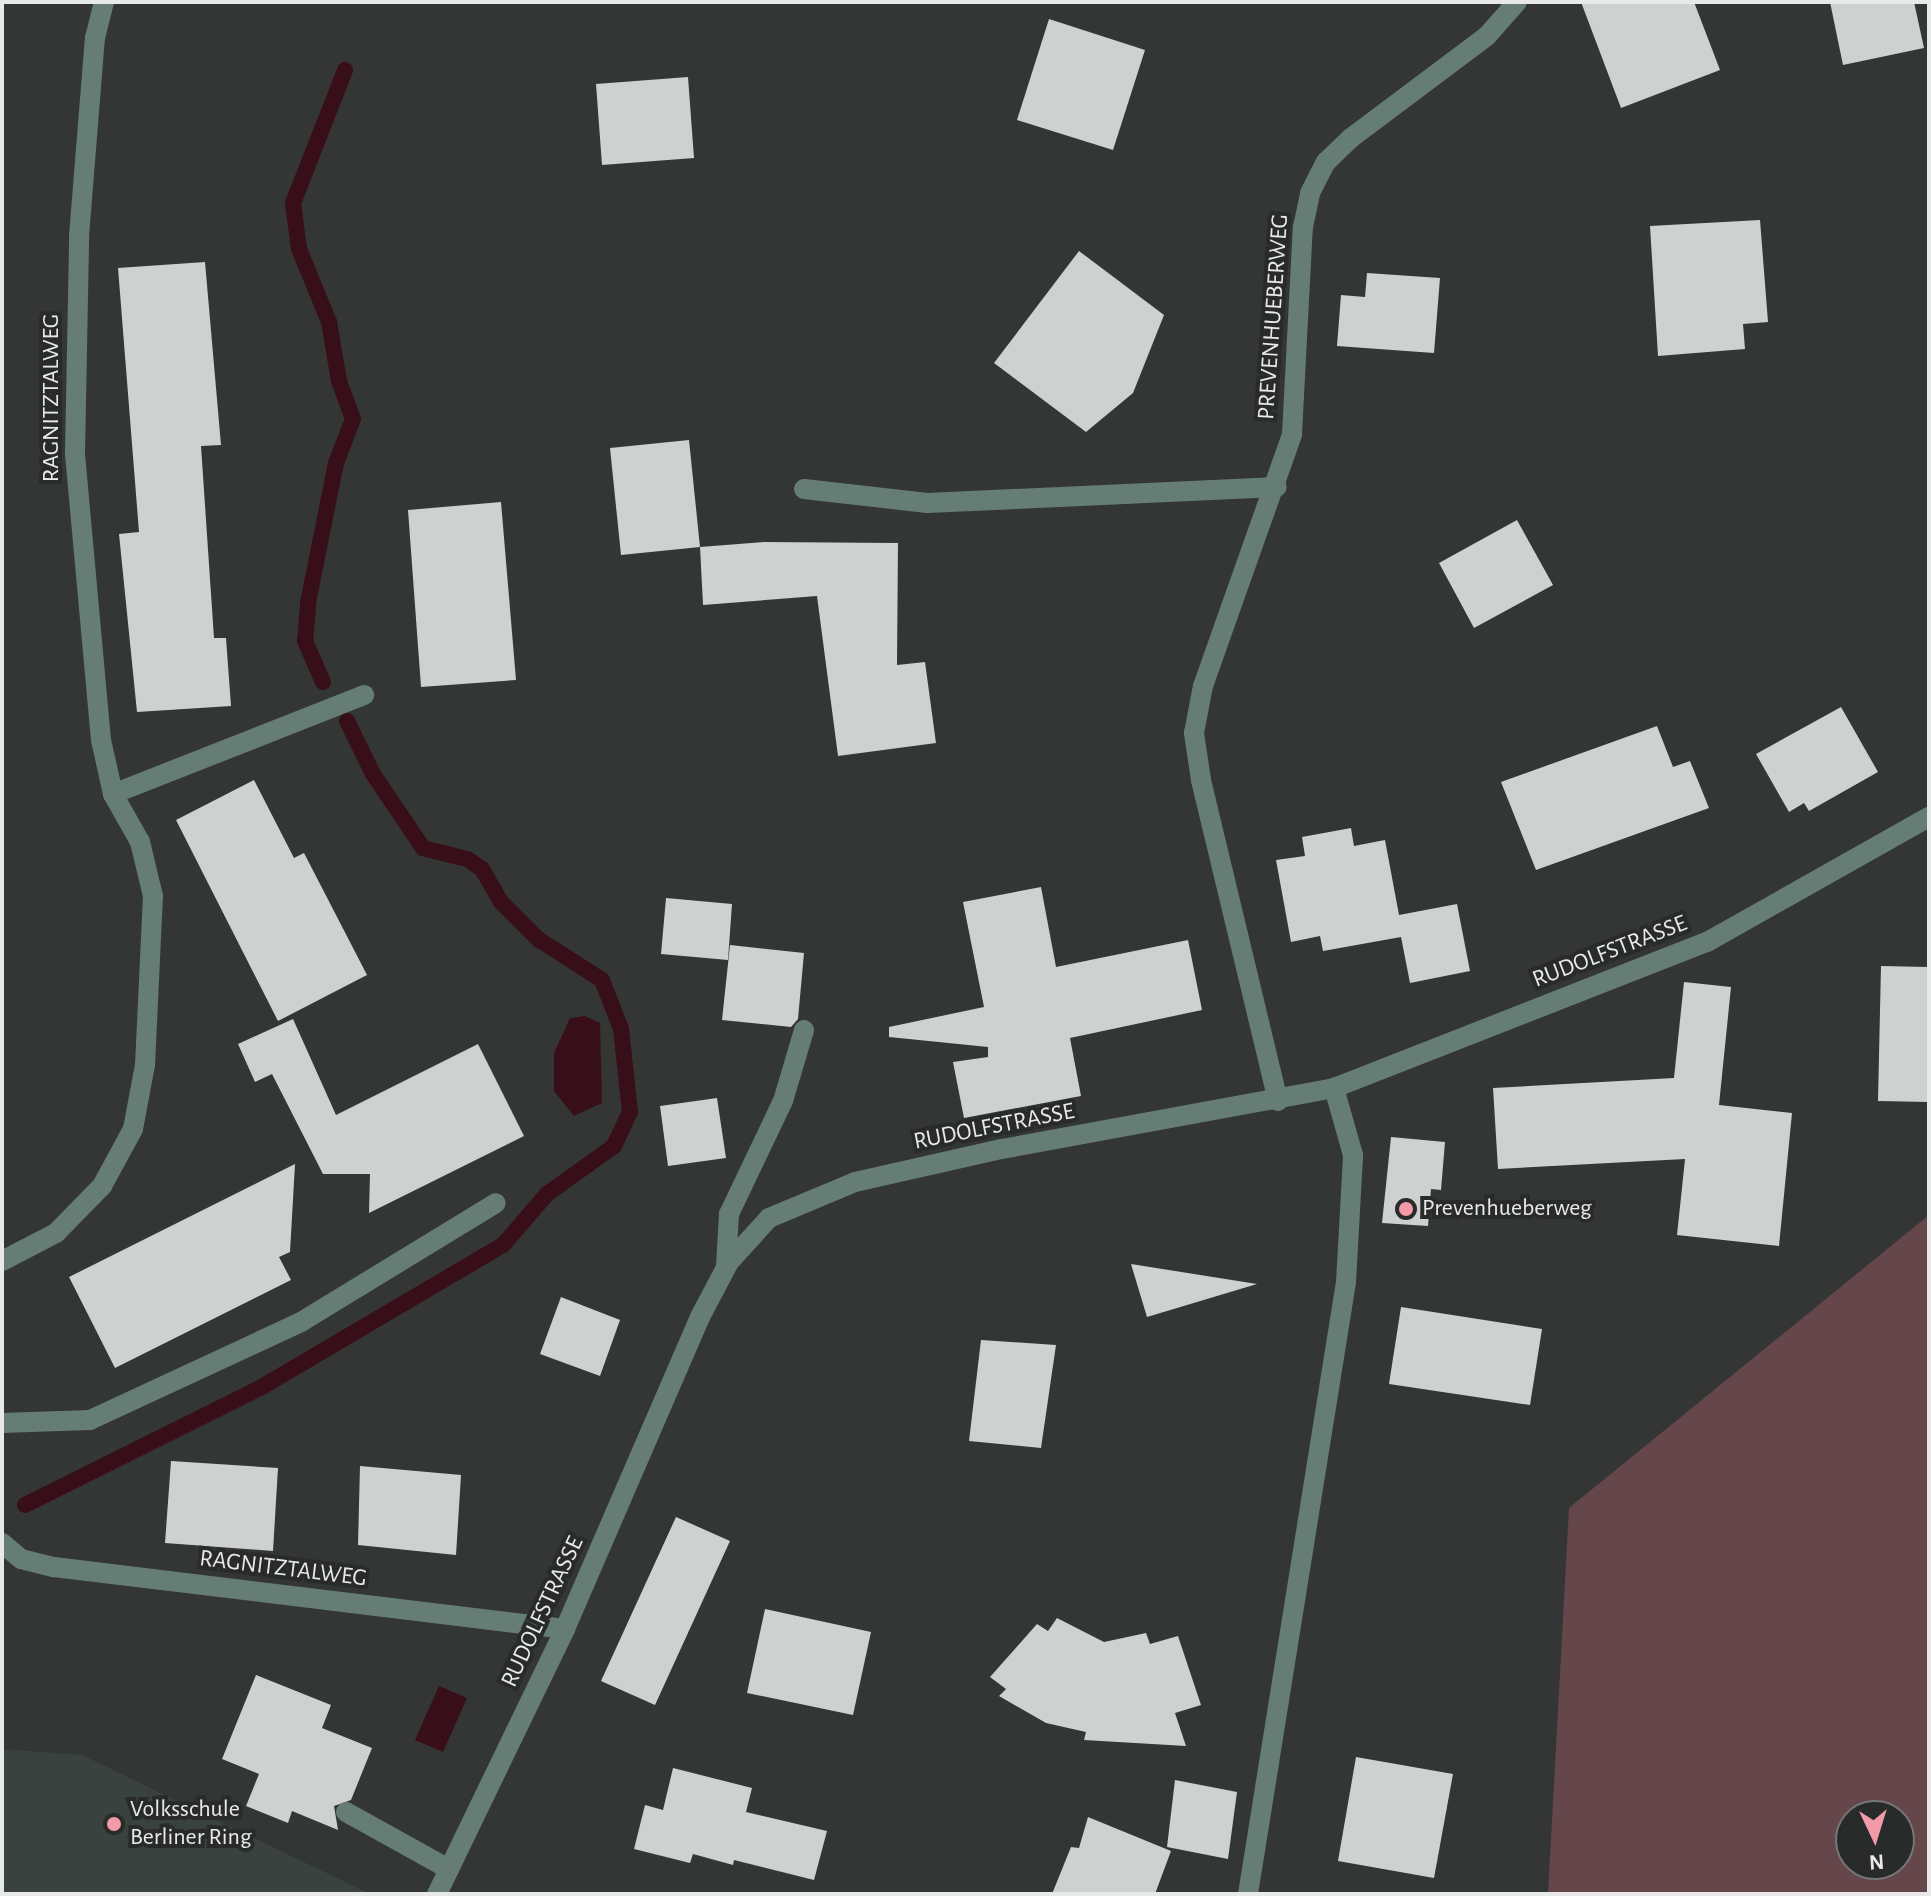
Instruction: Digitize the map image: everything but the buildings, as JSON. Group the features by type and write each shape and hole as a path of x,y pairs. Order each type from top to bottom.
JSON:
{"street":[{"name":"RAGNITZTALWEG","path":"2,1261 56,1233 93,1196 133,1129 145,1065 153,896 140,842 113,794 101,740 75,453 79,236 95,38 104,2"},
{"name":"PREVENHUEBERWEG","path":"1278,1101 1194,733 1203,686 1277,487 1292,434 1303,227 1310,193 1326,162 1351,138 1487,36 1517,2"},
{"path":"804,489 942,503 1277,487"},
{"path":"113,794 364,695"},
{"name":"RUDOLFSTRASSE","path":"437,1894 565,1629 726,1266 769,1218 855,1182 1002,1149 1278,1101 1334,1088 1707,942 1929,817"},
{"path":"726,1266 729,1214 783,1101 804,1030"},
{"path":"1248,1894 1346,1282 1353,1155 1334,1088"},
{"path":"2,1423 90,1420 301,1322 496,1203"},
{"name":"RAGNITZTALWEG","path":"2,1543 21,1559 54,1567 565,1629"},
{"path":"346,1812 449,1869"}],"shaded area":[{"path":"585,1016 600,1023 602,1103 574,1116 554,1091 554,1053 570,1018"},
{"path":"1929,1215 1929,1894 1548,1894 1569,1508"},
{"path":"439,1686 467,1698 443,1752 415,1740"},
{"name":"Volksschule Berliner Ring","path":"2,1749 82,1755 370,1894 2,1894"}],"waterway":[{"path":"323,682 305,641 308,603 336,463 353,419 339,381 329,322 299,249 293,203 345,70"},
{"path":"25,1505 260,1388 503,1245 547,1194 614,1146 630,1112 621,1029 602,980 538,939 501,902 482,869 467,859 423,848 373,774 347,721"}],"place":[{"name":"Prevenhueberweg","path":"1406,1209"},
{"name":"Volksschule Berliner Ring","path":"114,1824"}]}
